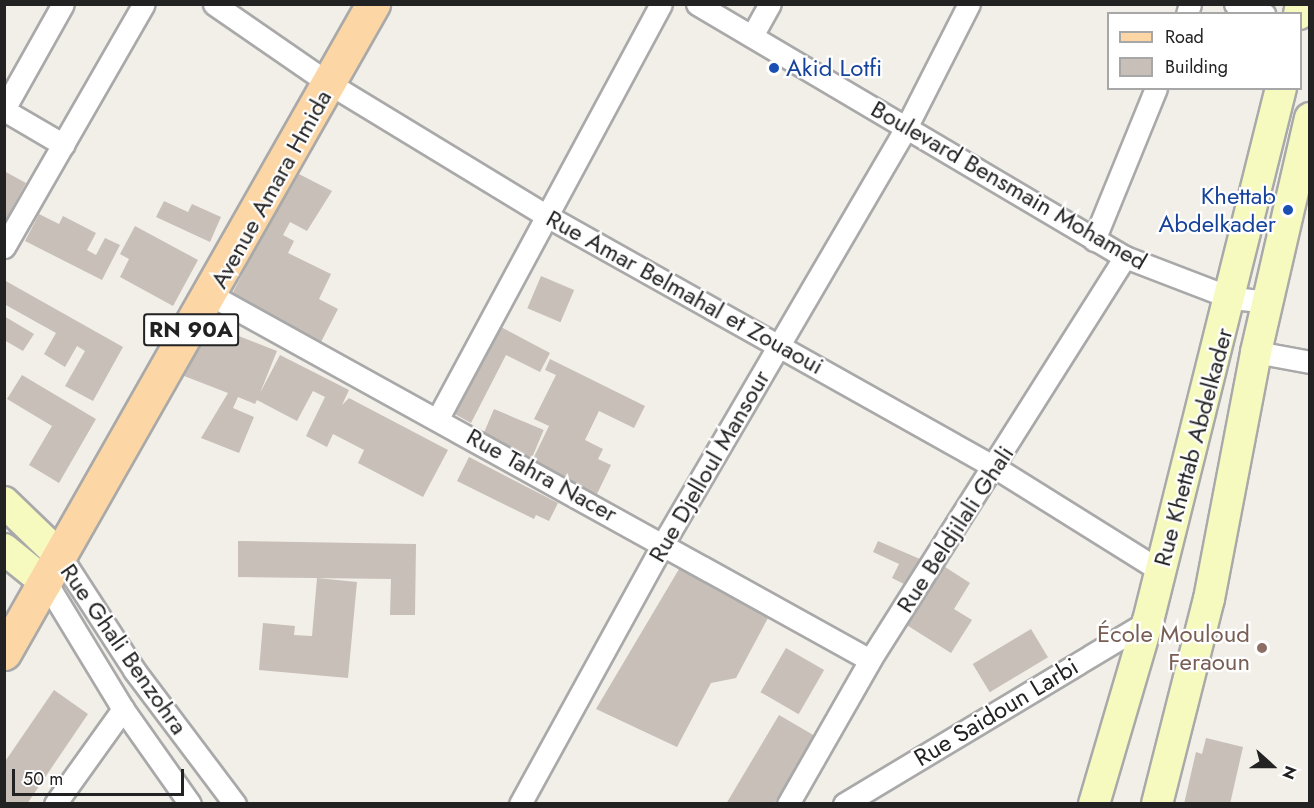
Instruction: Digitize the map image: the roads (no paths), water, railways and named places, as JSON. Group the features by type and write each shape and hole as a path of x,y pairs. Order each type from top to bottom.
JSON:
{"main road":[{"name":"Avenue Amara Hmida","path":"4,653 211,295 373,4"},
{"name":"Rue Khettab Abdelkader","path":"1094,804 1148,621 1232,298 1281,90"},
{"name":"Rue Khettab Abdelkader","path":"1157,804 1209,599 1256,352 1300,205 1310,118"},
{"name":"Rue Ghali Benzohra","path":"4,502 54,570"},
{"name":"Rue Ghali Benzohra","path":"4,549 54,570"}],"street":[{"path":"63,4 4,110 64,145"},
{"path":"4,247 144,4"},
{"name":"Rue Amar Belmahal et Zouaoui","path":"214,4 330,84 547,216 780,343 996,468 1161,571"},
{"path":"438,418 661,4"},
{"name":"Boulevard Bensmain Mohamed","path":"698,4 1125,257 1232,298 1270,302"},
{"path":"752,36 770,4"},
{"name":"Rue Djelloul Mansour","path":"520,804 664,542 907,126 969,4"},
{"path":"1235,4 1258,12"},
{"path":"1094,240 1155,90"},
{"name":"Rue Beldjilali Ghali","path":"788,804 870,660 996,468 1125,257"},
{"name":"Rue Tahra Nacer","path":"211,295 664,542 870,660"},
{"path":"1256,352 1310,362"},
{"name":"Rue Ghali Benzohra","path":"54,570 123,709 190,804"},
{"name":"Rue Ghali Benzohra","path":"54,570 134,670 235,804"},
{"name":"Rue Saidoun Larbi","path":"844,804 1148,621"},
{"path":"55,804 123,709"}],"place":[{"name":"Akid Lotfi","path":"774,68"},
{"name":"Khettab Abdelkader","path":"1288,210"},
{"name":"École Mouloud Feraoun","path":"1262,648"}]}
